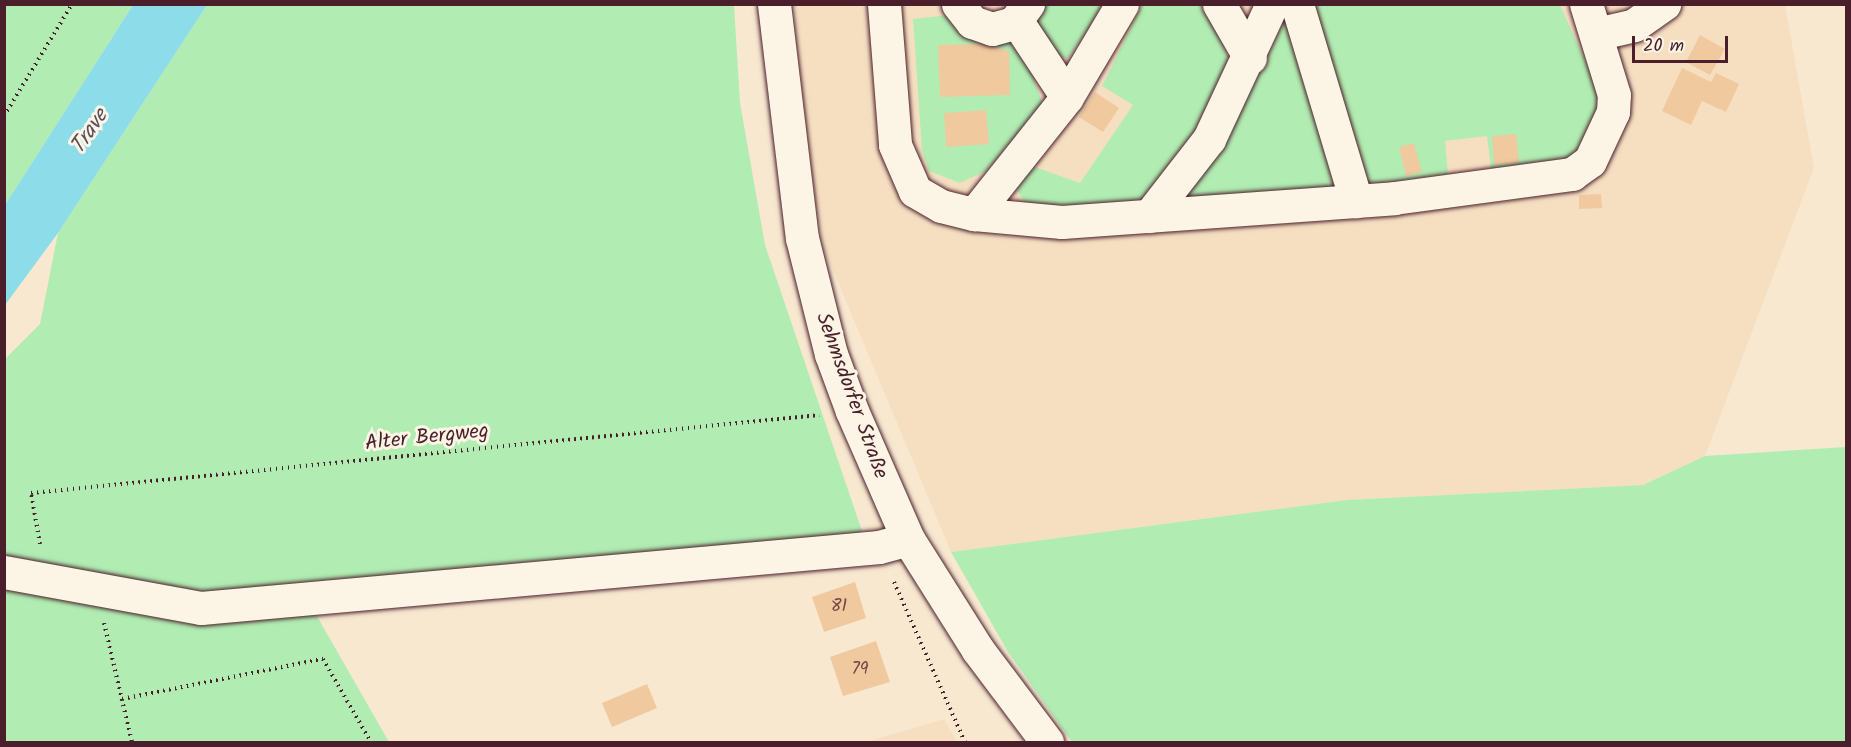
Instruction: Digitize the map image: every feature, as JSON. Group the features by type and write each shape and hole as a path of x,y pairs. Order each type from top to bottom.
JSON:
{"main road":[{"name":"Sehmsdorfer Straße","path":"774,4 786,135 813,292 894,543 1047,742"},
{"path":"884,4 892,125 902,171 926,200 974,214 1030,221 1149,216 1356,201 1559,179 1590,161 1614,104 1591,19 1634,25 1664,4"},
{"path":"958,4 982,27 1003,27 1022,12 1067,97"},
{"path":"974,214 1067,97 1122,4"},
{"path":"1220,4 1250,58"},
{"path":"1149,216 1201,153 1250,58 1272,4"},
{"path":"1297,4 1356,201"},
{"path":"4,572 201,608 894,543"}],"path":[{"path":"4,116 72,4"},
{"name":"Alter Bergweg","path":"45,579 31,493 826,414"},
{"path":"894,543 965,742"},
{"path":"97,589 132,742"},
{"path":"122,699 323,659 371,742"}],"shaded area":[{"path":"795,5 1785,5 1814,168 1705,456 1643,485 1347,500 951,552 825,251 798,122"},
{"path":"944,719 957,742 866,742"}],"green space":[{"path":"5,5 133,5 5,205"},
{"path":"207,5 734,5 740,103 765,245 864,537 302,590 389,742 5,742 5,359 40,324 58,233"},
{"path":"1036,5 1107,5 1067,59 1055,53 1039,27"},
{"path":"1142,5 1207,5 1224,34 1229,77 1177,174 1144,198 1096,210 1027,206 1014,185 1032,166 1080,183 1133,105 1102,86"},
{"path":"1308,5 1560,5 1600,94 1587,144 1566,164 1491,169 1487,136 1445,141 1448,174 1466,172 1379,192 1356,179"},
{"path":"1290,9 1337,193 1187,197 1253,87"},
{"path":"949,15 1008,38 1026,59 1043,104 986,171 960,183 929,171 922,150 913,19"},
{"path":"1846,447 1846,742 1072,742 1008,652 951,552 1347,500 1643,485 1705,456"}],"water":[{"name":"Trave","path":"133,5 207,5 58,233 5,305 5,205"}],"building":[{"path":"1700,35 1725,49 1710,75 1686,62"},
{"path":"981,44 1009,51 1010,95 940,97 938,45"},
{"path":"1682,68 1711,82 1716,73 1739,84 1726,112 1702,101 1691,125 1662,111"},
{"path":"1095,92 1119,108 1103,132 1079,117"},
{"path":"986,110 989,144 946,147 944,113"},
{"path":"1516,134 1519,163 1494,165 1492,136"},
{"path":"1414,143 1422,172 1406,176 1399,147"},
{"path":"1601,194 1602,208 1579,209 1579,195"},
{"path":"855,582 866,618 824,632 812,597"},
{"path":"876,641 890,682 843,696 830,657"},
{"path":"647,684 657,708 612,727 602,703"}]}
